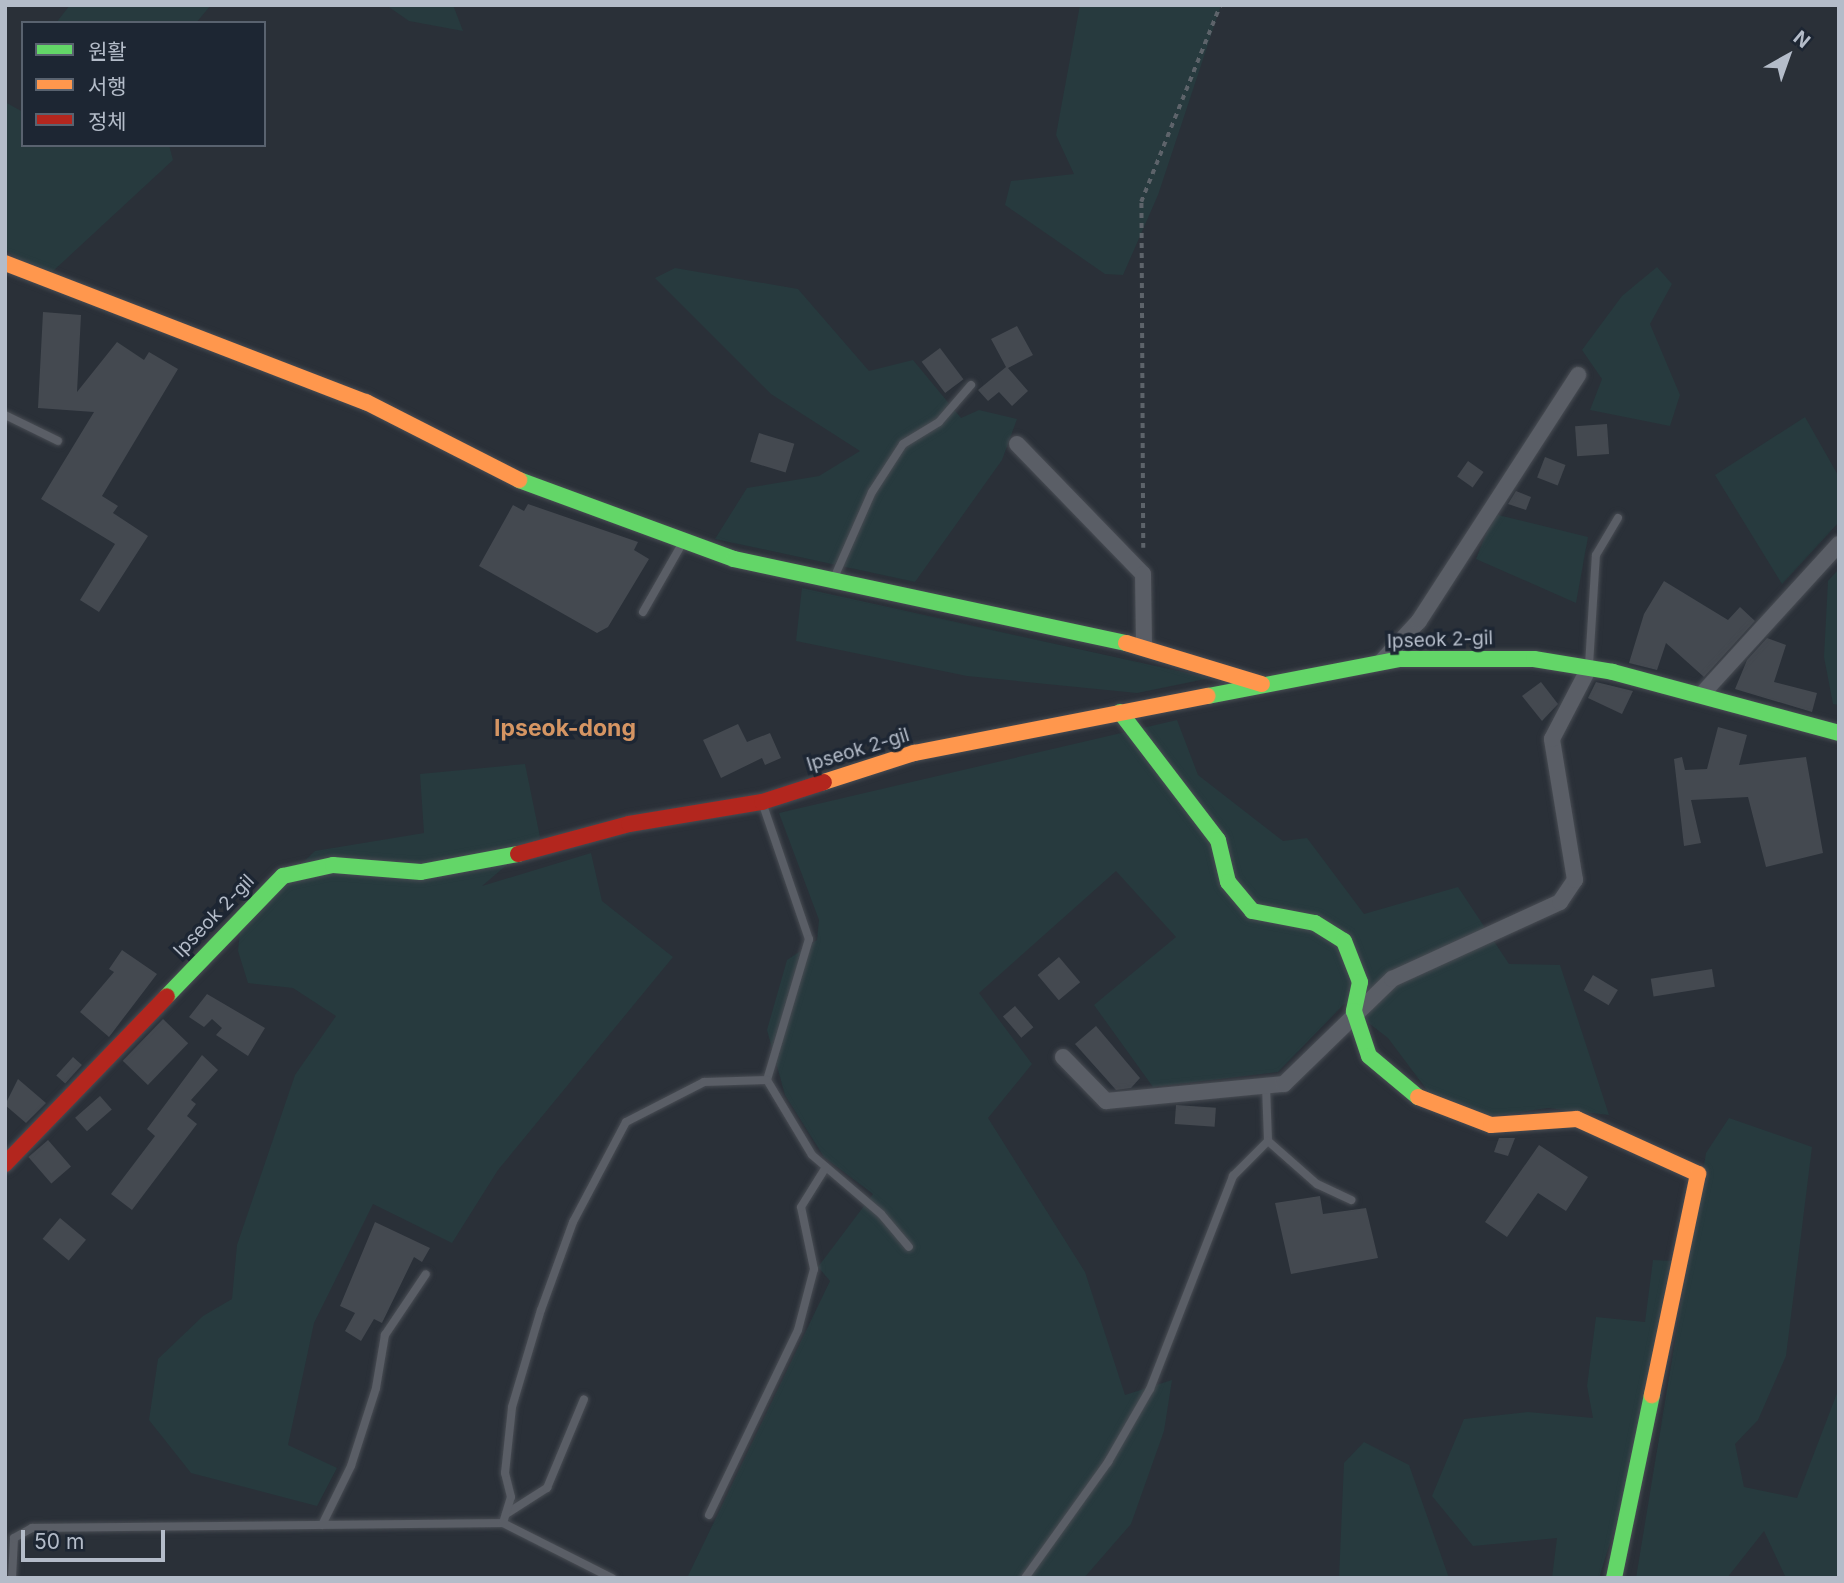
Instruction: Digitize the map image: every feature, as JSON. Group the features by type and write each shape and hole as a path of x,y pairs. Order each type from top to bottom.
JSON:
{"street":[{"path":"5,263 366,402 547,494 683,541 833,580 1144,648 1262,684"},
{"path":"1381,662 1419,621 1578,375"},
{"path":"1017,444 1143,574 1144,648"},
{"path":"1702,694 1839,544"},
{"name":"Ipseok 2-gil","path":"5,1164 283,876 333,865 421,872 488,862 629,824 762,802 914,753 1381,662 1534,659 1589,668 1702,694 1839,733"},
{"path":"1063,1057 1106,1101 1284,1084 1354,1011 1392,979 1504,932 1560,902 1575,880 1552,739 1589,668"},
{"path":"1120,712 1217,840 1228,882 1252,911 1315,923 1344,942 1360,982 1354,1011 1369,1056 1427,1105 1492,1125 1577,1119 1699,1174 1614,1578"}],"lane":[{"path":"833,580 872,492 903,444 939,422 971,384"},
{"path":"5,415 58,441"},
{"path":"1589,668 1597,555 1618,518"},
{"path":"643,612 683,541"},
{"path":"762,802 808,939 767,1080 812,1155 909,1247"},
{"path":"504,1518 512,1407 541,1310 573,1222 626,1122 704,1082 767,1080"},
{"path":"1025,1578 1108,1462 1150,1389 1228,1188 1268,1141 1266,1086"},
{"path":"1268,1141 1317,1184 1351,1200"},
{"path":"709,1515 798,1330 814,1269 801,1207 826,1167"},
{"path":"322,1525 355,1453 385,1335 425,1274"},
{"path":"504,1518 547,1488 584,1399"},
{"path":"12,1578 14,1538 32,1528 322,1525 504,1518 611,1578"}],"path":[{"path":"1143,574 1141,202 1220,5"}],"green space":[{"path":"70,5 211,5 198,21 58,21"},
{"path":"386,5 453,5 463,31 409,21"},
{"path":"1080,5 1221,5 1158,195 1123,275 1105,274 1005,205 1011,181 1074,174 1056,135"},
{"path":"5,102 21,111 21,147 170,147 173,160 52,272 19,260 5,249"},
{"path":"1657,267 1672,284 1650,324 1680,395 1670,426 1590,410 1602,379 1582,350 1622,296"},
{"path":"675,268 798,289 869,371 913,360 961,418 979,410 1017,419 1002,460 915,582 715,539 747,488 819,476 860,451 771,394 655,278"},
{"path":"1805,417 1839,477 1839,522 1782,584 1715,475"},
{"path":"1494,514 1588,537 1576,603 1476,559"},
{"path":"1839,569 1839,705 1833,704 1824,657 1828,581"},
{"path":"802,588 1210,678 1137,693 967,676 796,641"},
{"path":"1177,720 1198,775 1283,841 1307,838 1364,914 1458,887 1509,964 1560,965 1609,1115 1548,1108 1486,1117 1433,1098 1388,1038 1344,1004 1278,1072 1153,1087 1094,1005 1176,937 1116,871 979,993 1032,1064 988,1118 1085,1272 1125,1395 1172,1380 1164,1431 1131,1524 1084,1578 687,1578 830,1281 818,1267 873,1194 824,1157 785,1095 767,1030 787,960 817,940 819,920 779,813"},
{"path":"525,764 540,837 482,886 591,853 602,901 673,957 498,1170 452,1243 373,1204 314,1323 288,1445 337,1468 317,1506 191,1473 149,1420 158,1359 203,1316 232,1299 237,1245 295,1075 336,1016 293,988 248,983 238,951 241,921 315,851 424,833 420,774"},
{"path":"1729,1118 1812,1147 1786,1356 1758,1420 1735,1444 1744,1487 1797,1498 1839,1388 1839,1578 1786,1578 1764,1531 1727,1578 1636,1578 1706,1153"},
{"path":"1653,1260 1673,1261 1629,1482 1599,1578 1552,1578 1557,1538 1473,1546 1432,1496 1464,1419 1528,1412 1593,1418 1587,1386 1596,1317 1645,1322"},
{"path":"1364,1442 1409,1465 1449,1578 1339,1578 1344,1463"}],"building":[{"path":"43,312 81,315 77,392 117,342 144,360 149,352 178,369 102,496 118,506 113,513 148,536 99,612 80,600 115,544 41,499 94,412 38,408"},
{"path":"1017,326 1033,355 1008,368 1028,391 1012,406 999,392 988,401 978,390 1006,367 991,339"},
{"path":"940,348 963,379 945,393 922,362"},
{"path":"1607,424 1609,454 1577,456 1575,426"},
{"path":"759,433 794,444 786,473 750,462"},
{"path":"1545,457 1566,465 1558,485 1537,478"},
{"path":"1468,461 1484,472 1473,487 1457,477"},
{"path":"1516,491 1531,497 1526,510 1508,504"},
{"path":"528,504 638,542 634,550 649,559 608,627 597,633 479,566 513,505 524,511"},
{"path":"1664,581 1728,620 1740,607 1755,621 1704,677 1666,643 1657,670 1629,663 1644,614"},
{"path":"1767,638 1786,645 1774,682 1817,693 1812,712 1735,689 1747,660"},
{"path":"1541,682 1558,704 1542,721 1522,696"},
{"path":"1596,682 1633,691 1622,714 1588,698"},
{"path":"738,724 747,742 770,733 781,758 765,765 762,758 721,778 703,740"},
{"path":"1718,727 1747,735 1739,765 1806,757 1823,853 1766,867 1748,797 1691,800 1701,843 1684,846 1674,759 1682,757 1685,770 1707,769"},
{"path":"122,950 157,974 109,1037 80,1012 114,972 109,969"},
{"path":"1059,957 1080,982 1059,1000 1038,975"},
{"path":"1712,969 1715,987 1654,996 1651,979"},
{"path":"1593,975 1618,990 1609,1005 1584,990"},
{"path":"207,994 265,1028 248,1056 216,1035 222,1028 212,1019 204,1027 189,1017"},
{"path":"1015,1006 1033,1027 1021,1038 1003,1016"},
{"path":"163,1019 188,1043 148,1085 123,1061"},
{"path":"1096,1026 1140,1078 1131,1088 1116,1090 1075,1044"},
{"path":"202,1055 218,1070 191,1100 196,1104 187,1116 197,1124 132,1210 111,1194 155,1136 147,1129"},
{"path":"73,1057 82,1065 65,1084 56,1076"},
{"path":"18,1079 46,1103 26,1123 5,1105"},
{"path":"100,1096 112,1110 87,1131 75,1118"},
{"path":"1176,1105 1216,1108 1215,1127 1175,1124"},
{"path":"1499,1138 1515,1138 1508,1156 1494,1152"},
{"path":"48,1140 71,1166 51,1183 28,1157"},
{"path":"1539,1145 1588,1177 1566,1211 1538,1193 1507,1237 1485,1222"},
{"path":"1320,1196 1323,1214 1366,1208 1378,1258 1291,1274 1275,1203"},
{"path":"60,1218 86,1240 69,1261 43,1239"},
{"path":"375,1222 430,1248 422,1262 414,1257 382,1323 374,1319 361,1341 345,1331 355,1313 340,1306"}],"traffic: fast":[{"path":"519,480 734,559 1126,643"},
{"path":"1208,696 1401,659 1534,659 1613,672 1839,733"},
{"path":"1120,712 1218,840 1228,882 1252,911 1315,923 1344,941 1360,982 1354,1011 1369,1056 1418,1097"},
{"path":"167,996 283,876 333,865 421,872 518,854"},
{"path":"1614,1578 1652,1395"}],"traffic: slow":[{"path":"5,263 366,402 519,480"},
{"path":"1126,643 1262,684"},
{"path":"824,782 914,753 1208,696"},
{"path":"1418,1097 1491,1125 1577,1119 1698,1174 1652,1395"}],"traffic: jam":[{"path":"518,854 629,824 762,802 824,782"},
{"path":"5,1164 167,996"}],"district":[{"name":"Ipseok-dong","path":"565,728"}]}
